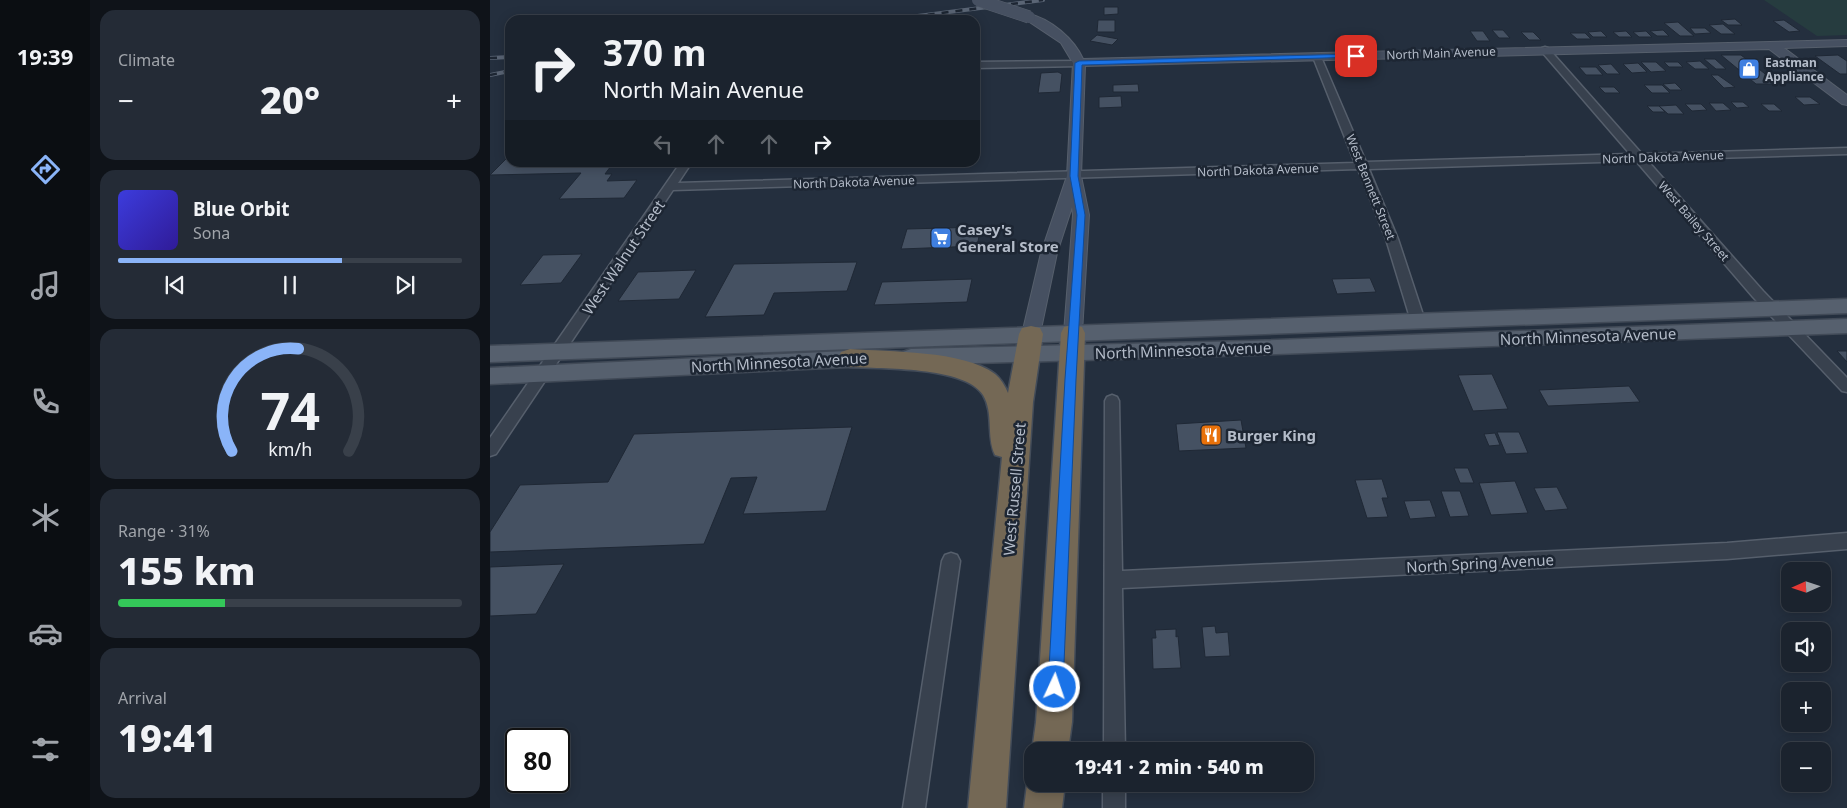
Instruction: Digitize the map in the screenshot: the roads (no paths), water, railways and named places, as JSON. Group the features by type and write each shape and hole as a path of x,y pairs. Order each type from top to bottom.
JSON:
{"highway":[{"name":"West Russell Street","path":"1051,742 1054,722 1072,343"},
{"name":"West Russell Street","path":"987,808 1010,537 1029,344"},
{"path":"850,358 947,366 966,371 986,381 999,402 1003,419 1010,537"},
{"path":"1043,808 1045,792"}],"main road":[{"name":"North Minnesota Avenue","path":"1072,343 1418,321 1847,306"},
{"name":"North Minnesota Avenue","path":"490,354 1847,326"},
{"name":"North Minnesota Avenue","path":"490,376 850,358 1029,344"}],"street":[{"path":"978,0 1029,17 1062,37 1076,54 1079,63"},
{"name":"North Main Avenue","path":"980,65 1847,43"},
{"path":"1772,45 1847,101"},
{"name":"West Bailey Street","path":"1545,50 1758,294 1774,308 1847,387"},
{"name":"West Bennett Street","path":"1317,57 1392,239 1418,321"},
{"name":"West Russell Street","path":"1072,343 1081,215 1074,176 1079,63"},
{"name":"North Dakota Avenue","path":"670,187 1847,151"},
{"name":"West Walnut Street","path":"490,450 559,352 684,167"},
{"name":"West Russell Street","path":"1029,344 1049,253 1074,176"},
{"path":"1112,401 1114,742"},
{"name":"North Spring Avenue","path":"1113,580 1727,551 1847,540"},
{"path":"914,808 951,560"},
{"path":"1114,792 1114,808"}],"railway":[{"path":"925,15 1043,0"},
{"path":"490,58 505,57"},
{"path":"490,75 505,72"}],"place":[{"name":"Eastman Appliance","path":"1749,69"},
{"name":"Casey's General Store","path":"941,238"},
{"name":"Burger King","path":"1211,435"}]}
